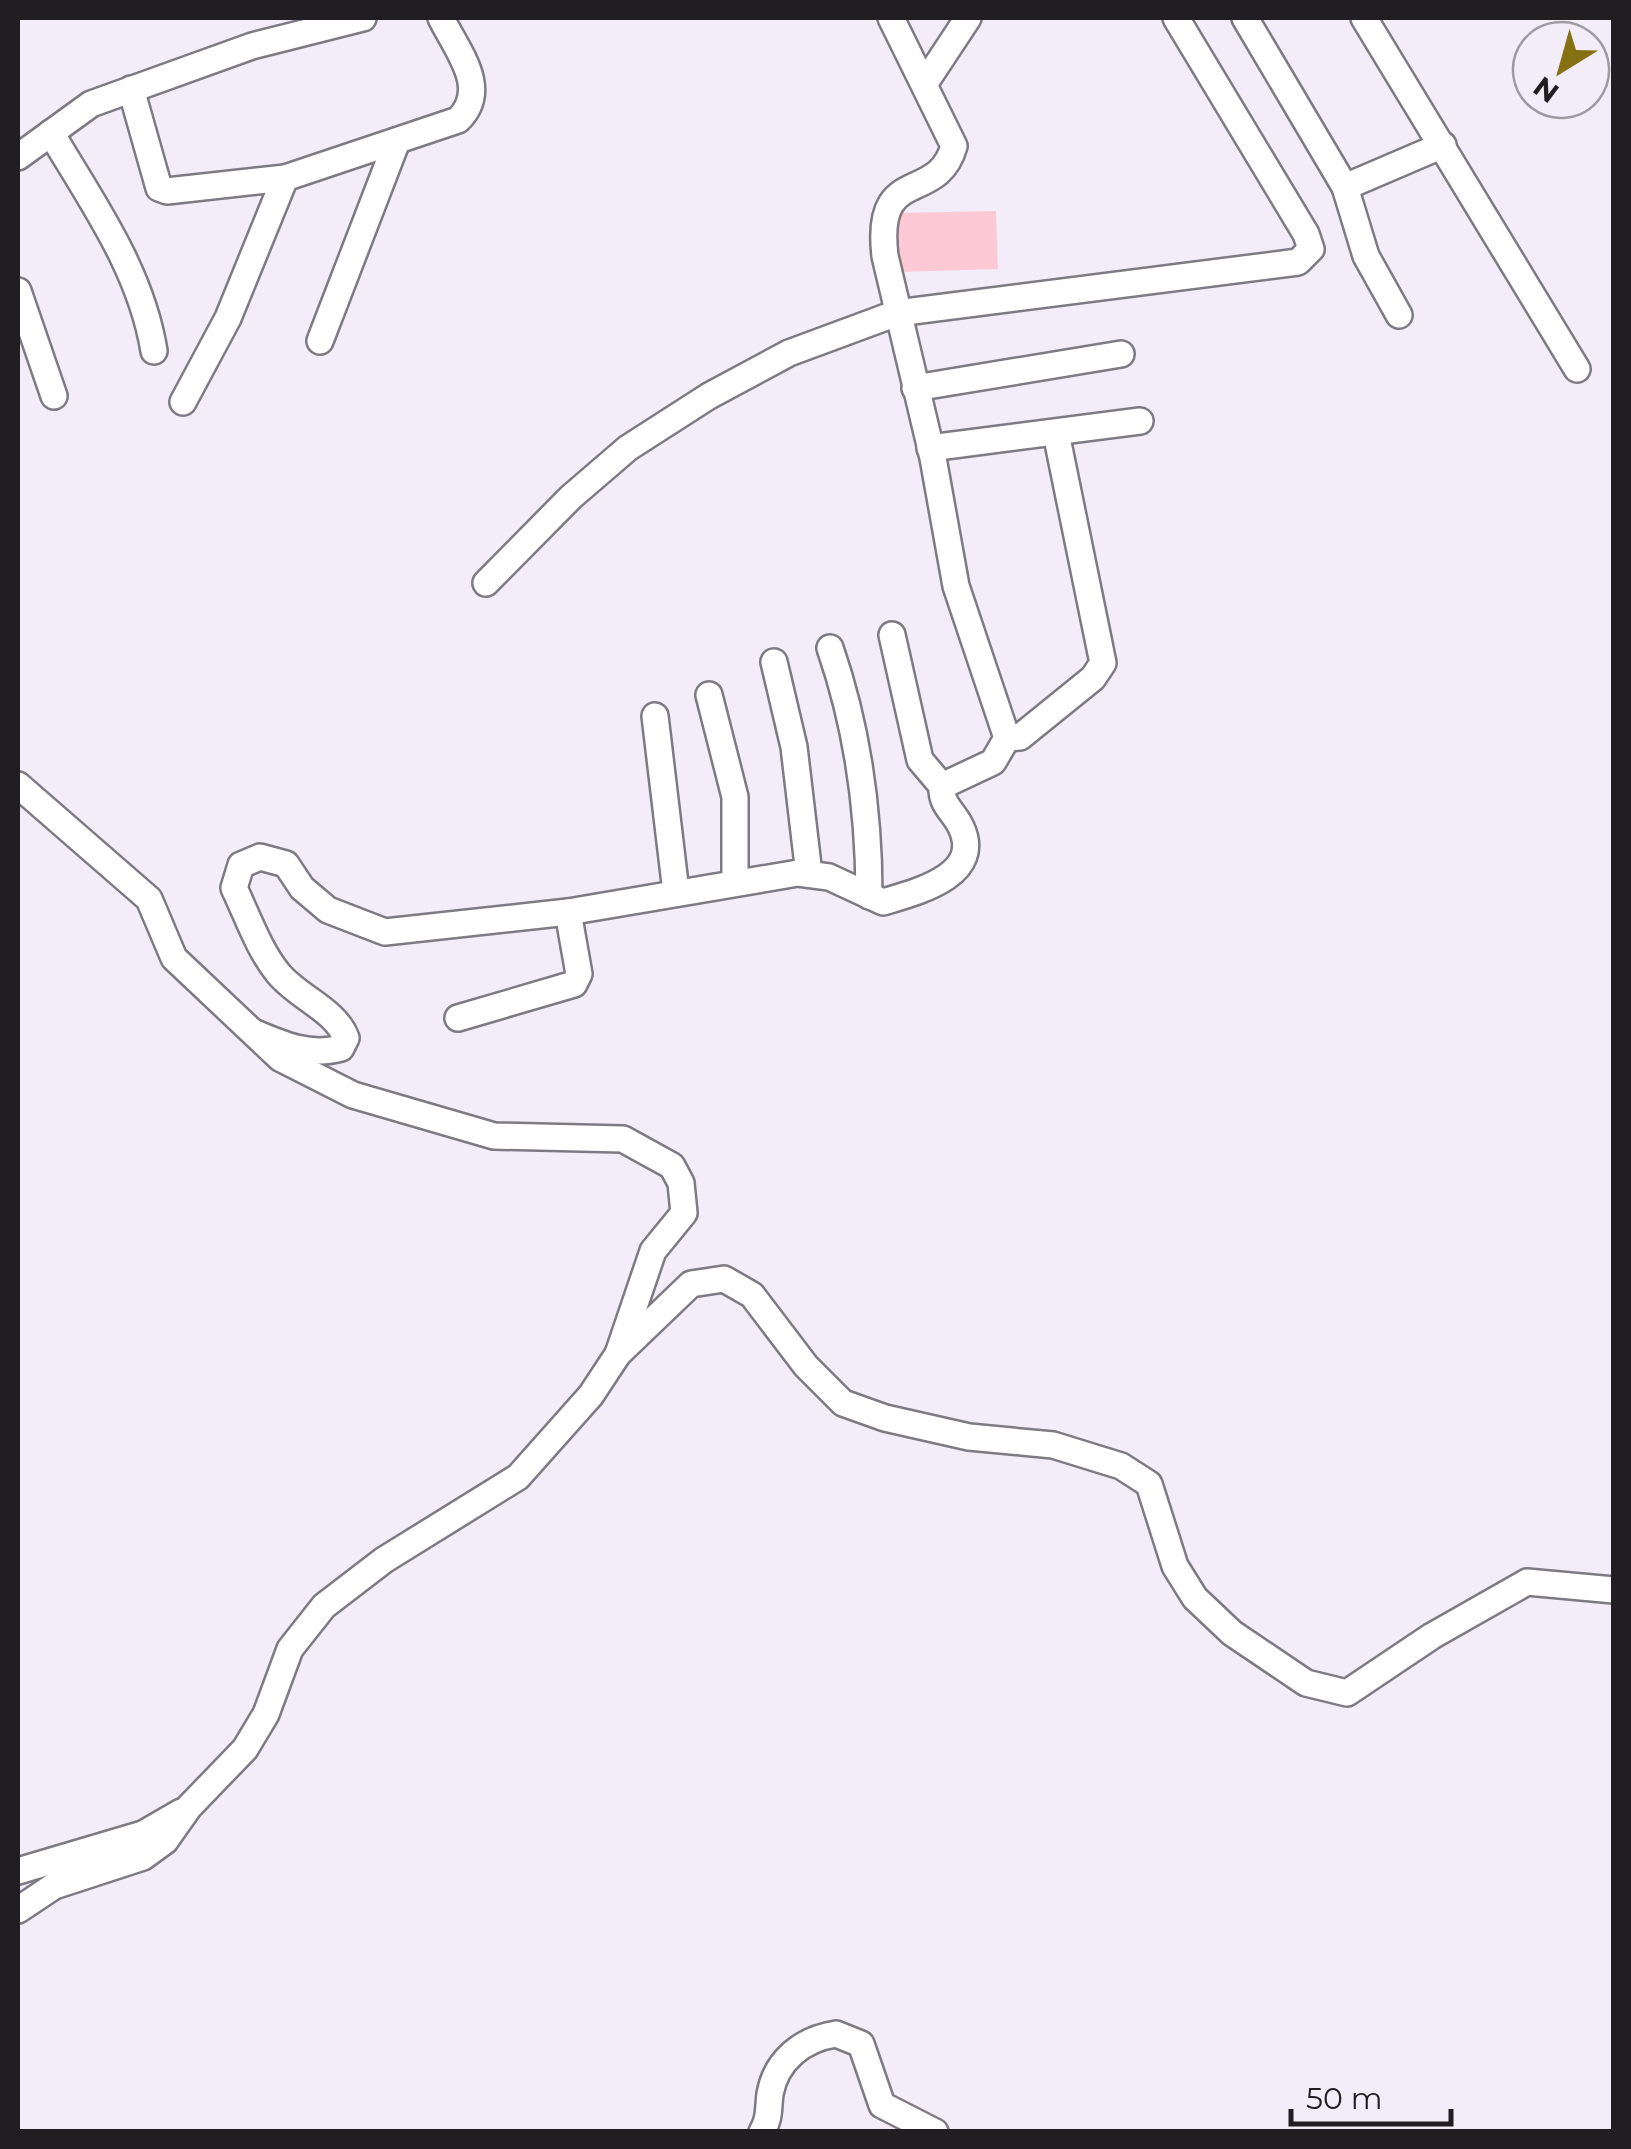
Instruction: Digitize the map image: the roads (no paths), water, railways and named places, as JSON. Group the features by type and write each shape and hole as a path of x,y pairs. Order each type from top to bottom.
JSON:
{"street":[{"path":"18,157 91,104 252,46 363,18"},
{"path":"130,90 160,188 167,192 285,178 458,120 472,106 475,87 441,18"},
{"path":"891,18 954,146 949,163 934,178 905,188 889,203 882,227 956,586 1007,738"},
{"path":"925,83 968,18"},
{"path":"486,583 571,497 628,448 708,396 789,353 897,313 1070,294 1298,262 1308,257 1311,249 1306,234 1176,18"},
{"path":"1244,18 1345,188 1366,256 1399,315"},
{"path":"1364,18 1577,369"},
{"path":"51,133 126,264 147,309 154,351"},
{"path":"320,341 398,142"},
{"path":"1345,188 1443,145"},
{"path":"182,402 228,318 285,178"},
{"path":"18,291 54,396"},
{"path":"915,388 1121,354"},
{"path":"930,448 1140,421"},
{"path":"1007,738 1020,737 1092,678 1103,663 1056,433"},
{"path":"253,1032 291,1048 326,1052 341,1048 346,1038 341,1024 294,991 274,970 234,888 240,866 260,857 286,864 302,888 328,910 385,932 568,912 809,874 829,876 884,902 938,886 958,866 966,851 962,828 942,800 942,786 920,760 892,635"},
{"path":"830,648 847,697 869,842 869,896"},
{"path":"774,662 794,746 809,874"},
{"path":"709,695 735,797 735,883"},
{"path":"655,716 676,892"},
{"path":"942,786 992,762 1007,738"},
{"path":"18,785 149,899 174,958 280,1058 353,1095 494,1136 623,1139 672,1166 681,1183 684,1213 653,1250 618,1354 592,1395 518,1477 384,1560 324,1606 290,1649 266,1714 245,1749 190,1807 165,1841 143,1857 54,1886 18,1910"},
{"path":"458,1018 574,984 580,974 568,912"},
{"path":"618,1354 691,1284 724,1279 752,1295 806,1366 844,1403 885,1418 968,1436 1053,1445 1120,1466 1150,1484 1175,1566 1195,1598 1232,1633 1306,1683 1334,1690 1347,1693 1432,1636 1526,1582 1614,1590"},
{"path":"18,1871 143,1834 190,1807"},
{"path":"762,2132 769,2120 777,2070 798,2049 836,2034 862,2044 882,2105 935,2132"}]}
